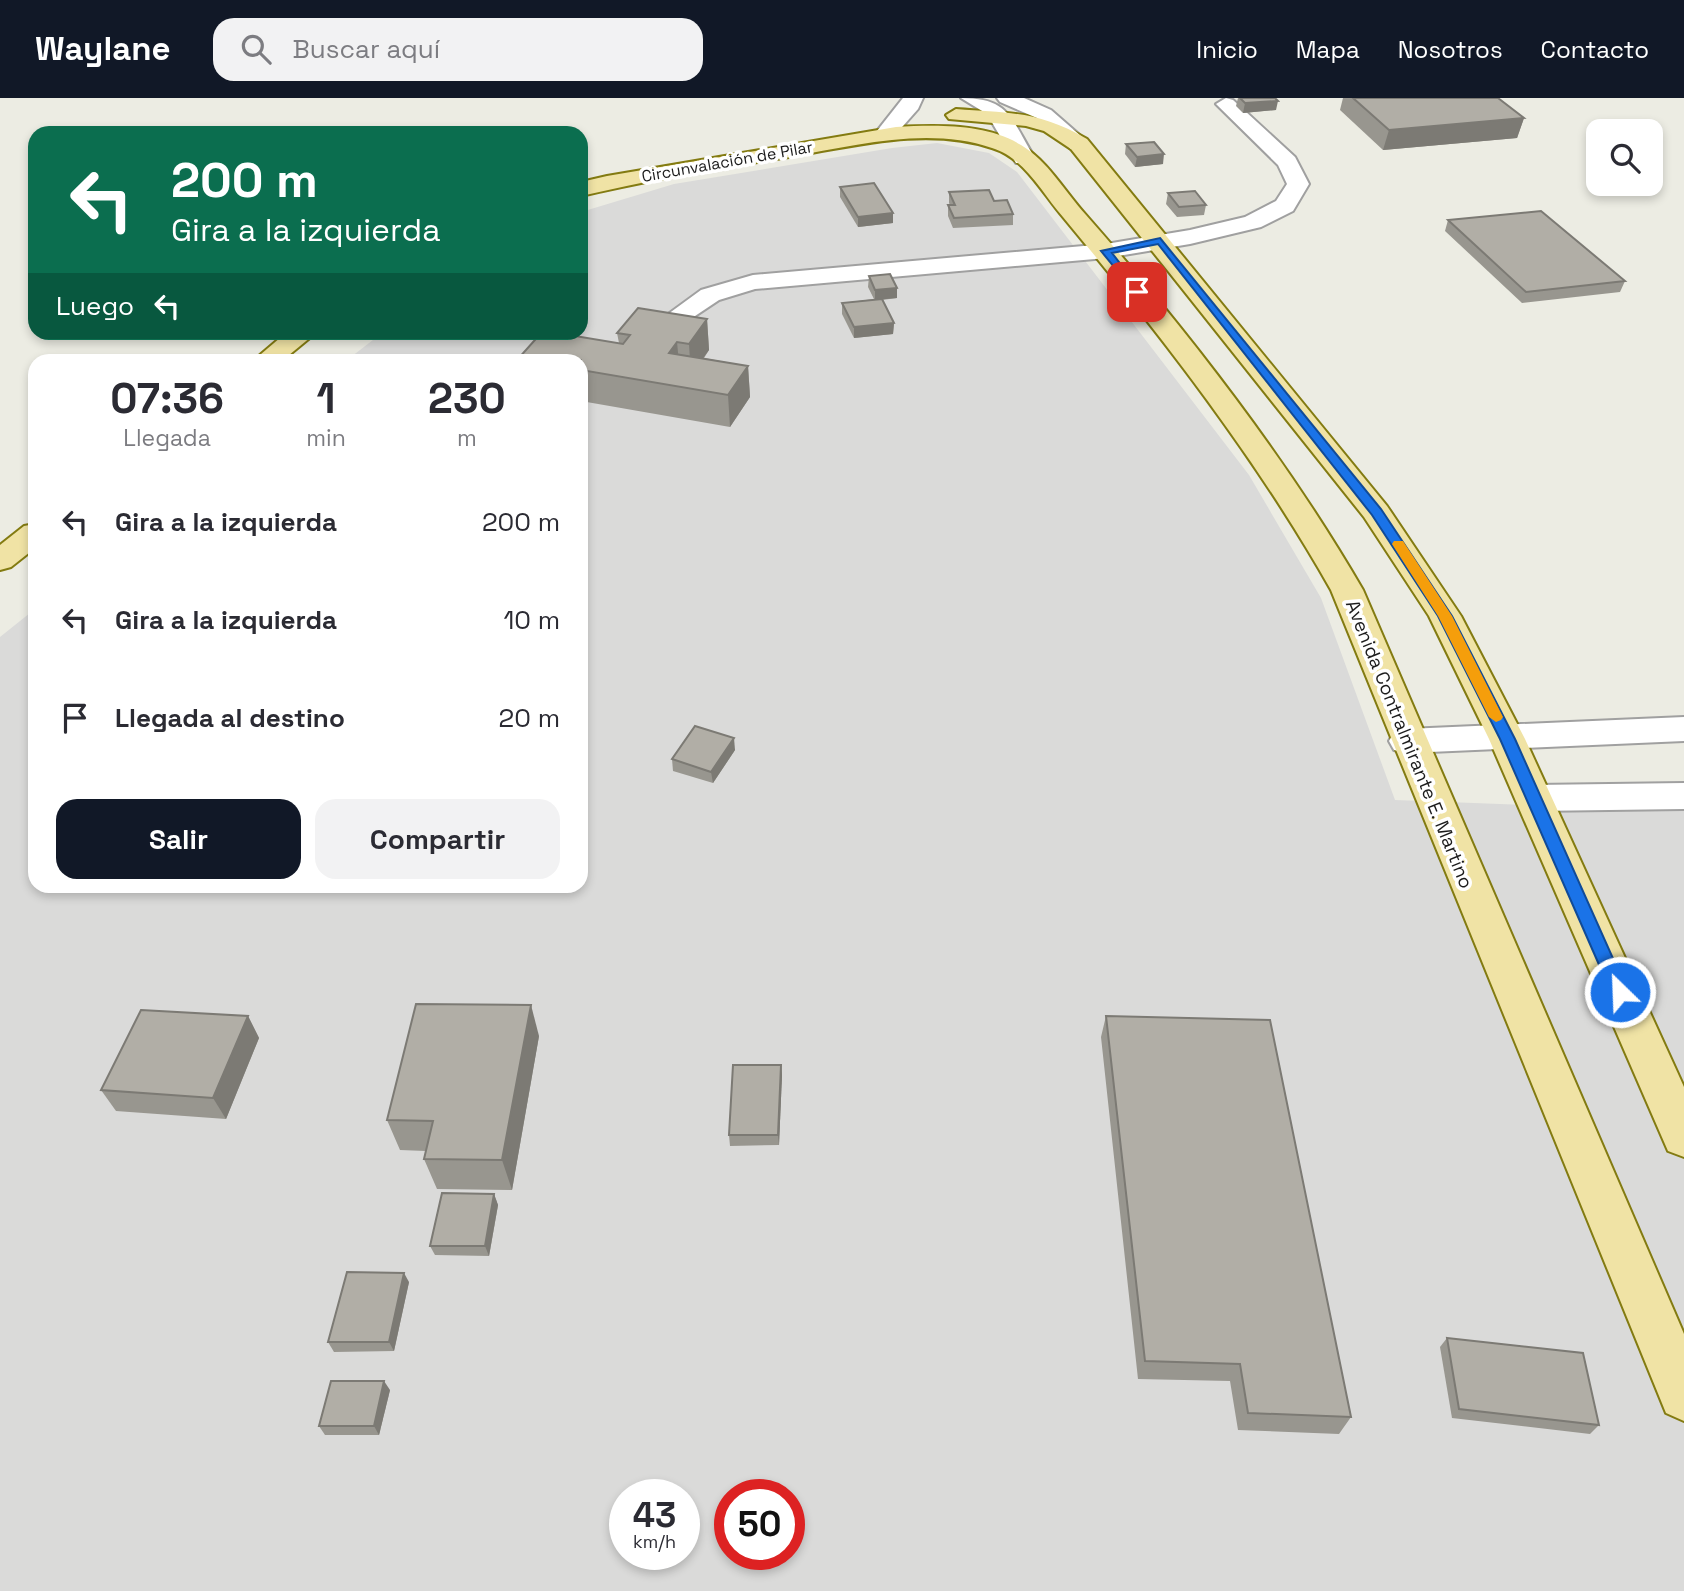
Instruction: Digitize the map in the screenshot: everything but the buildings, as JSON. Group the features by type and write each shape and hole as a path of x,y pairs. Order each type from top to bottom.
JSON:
{"main road":[{"name":"Circunvalación de Pilar","path":"588,187 692,165 880,134 945,116 1003,107 1051,127 1079,144 1160,241"},
{"name":"Circunvalación de Pilar","path":"880,134 958,135 1004,144 1024,158"},
{"name":"Avenida Contralmirante E. Martino","path":"1024,158 1106,251 1276,474 1314,530 1347,590 1407,740 1684,1395"},
{"path":"1160,241 1376,512 1445,616 1507,739 1684,1137"},
{"path":"275,354 293,340"},
{"path":"0,559 28,538"}],"street":[{"path":"880,134 911,105 913,98"},
{"path":"971,98 1003,107 1024,158"},
{"path":"677,317 710,295 753,282 1106,251 1253,222 1285,206 1298,184 1287,162 1226,104"},
{"path":"1407,740 1507,739 1684,729"},
{"path":"1534,798 1684,796"}],"shaded area":[{"path":"937,143 989,153 1017,172 1249,475 1321,598 1395,800 1606,808 1684,805 1684,1591 0,1591 0,637 28,615 28,893 588,893 588,354 355,354 373,340 588,340 588,210 674,184 892,148"}],"slow traffic":[{"path":"1399,544 1445,616 1496,717"}],"route":[{"path":"1137,292 1106,251 1160,241 1376,512 1409,558 1445,616 1507,739 1620,992"}]}
